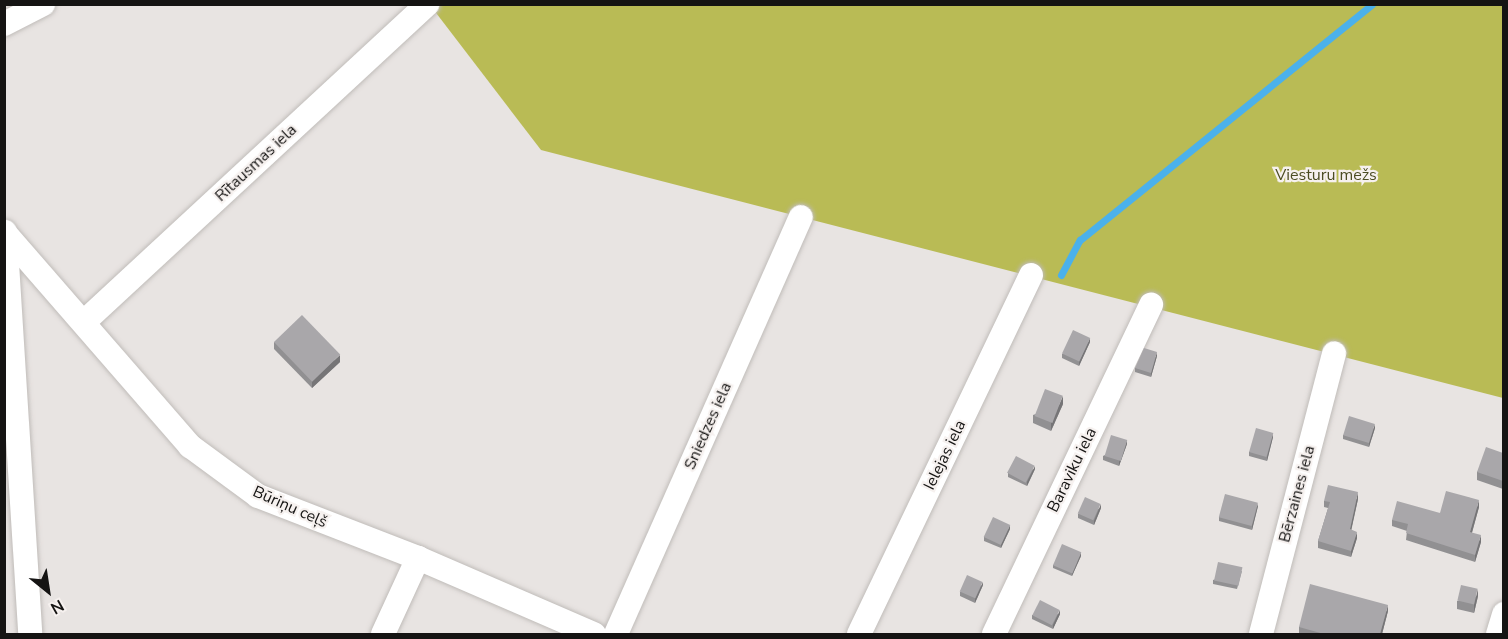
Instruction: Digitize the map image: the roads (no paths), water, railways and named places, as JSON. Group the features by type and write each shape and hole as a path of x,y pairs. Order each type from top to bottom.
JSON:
{"street":[{"path":"4,24 43,4"},
{"name":"Rītausmas iela","path":"84,322 428,4"},
{"name":"Sniedzes iela","path":"616,634 801,217"},
{"path":"4,232 30,634"},
{"name":"Būriņu ceļš","path":"4,232 190,446 258,496 418,558 594,634"},
{"name":"Ielejas iela","path":"859,634 1031,275"},
{"name":"Baraviku iela","path":"994,634 1151,305"},
{"name":"Bērzaines iela","path":"1261,634 1334,354"},
{"path":"383,634 418,558"},
{"path":"1498,634 1503,614"}],"waterway":[{"path":"1061,275 1080,240 1372,4"}],"park label":[{"name":"Viesturu mežs","path":"1326,175"}]}
